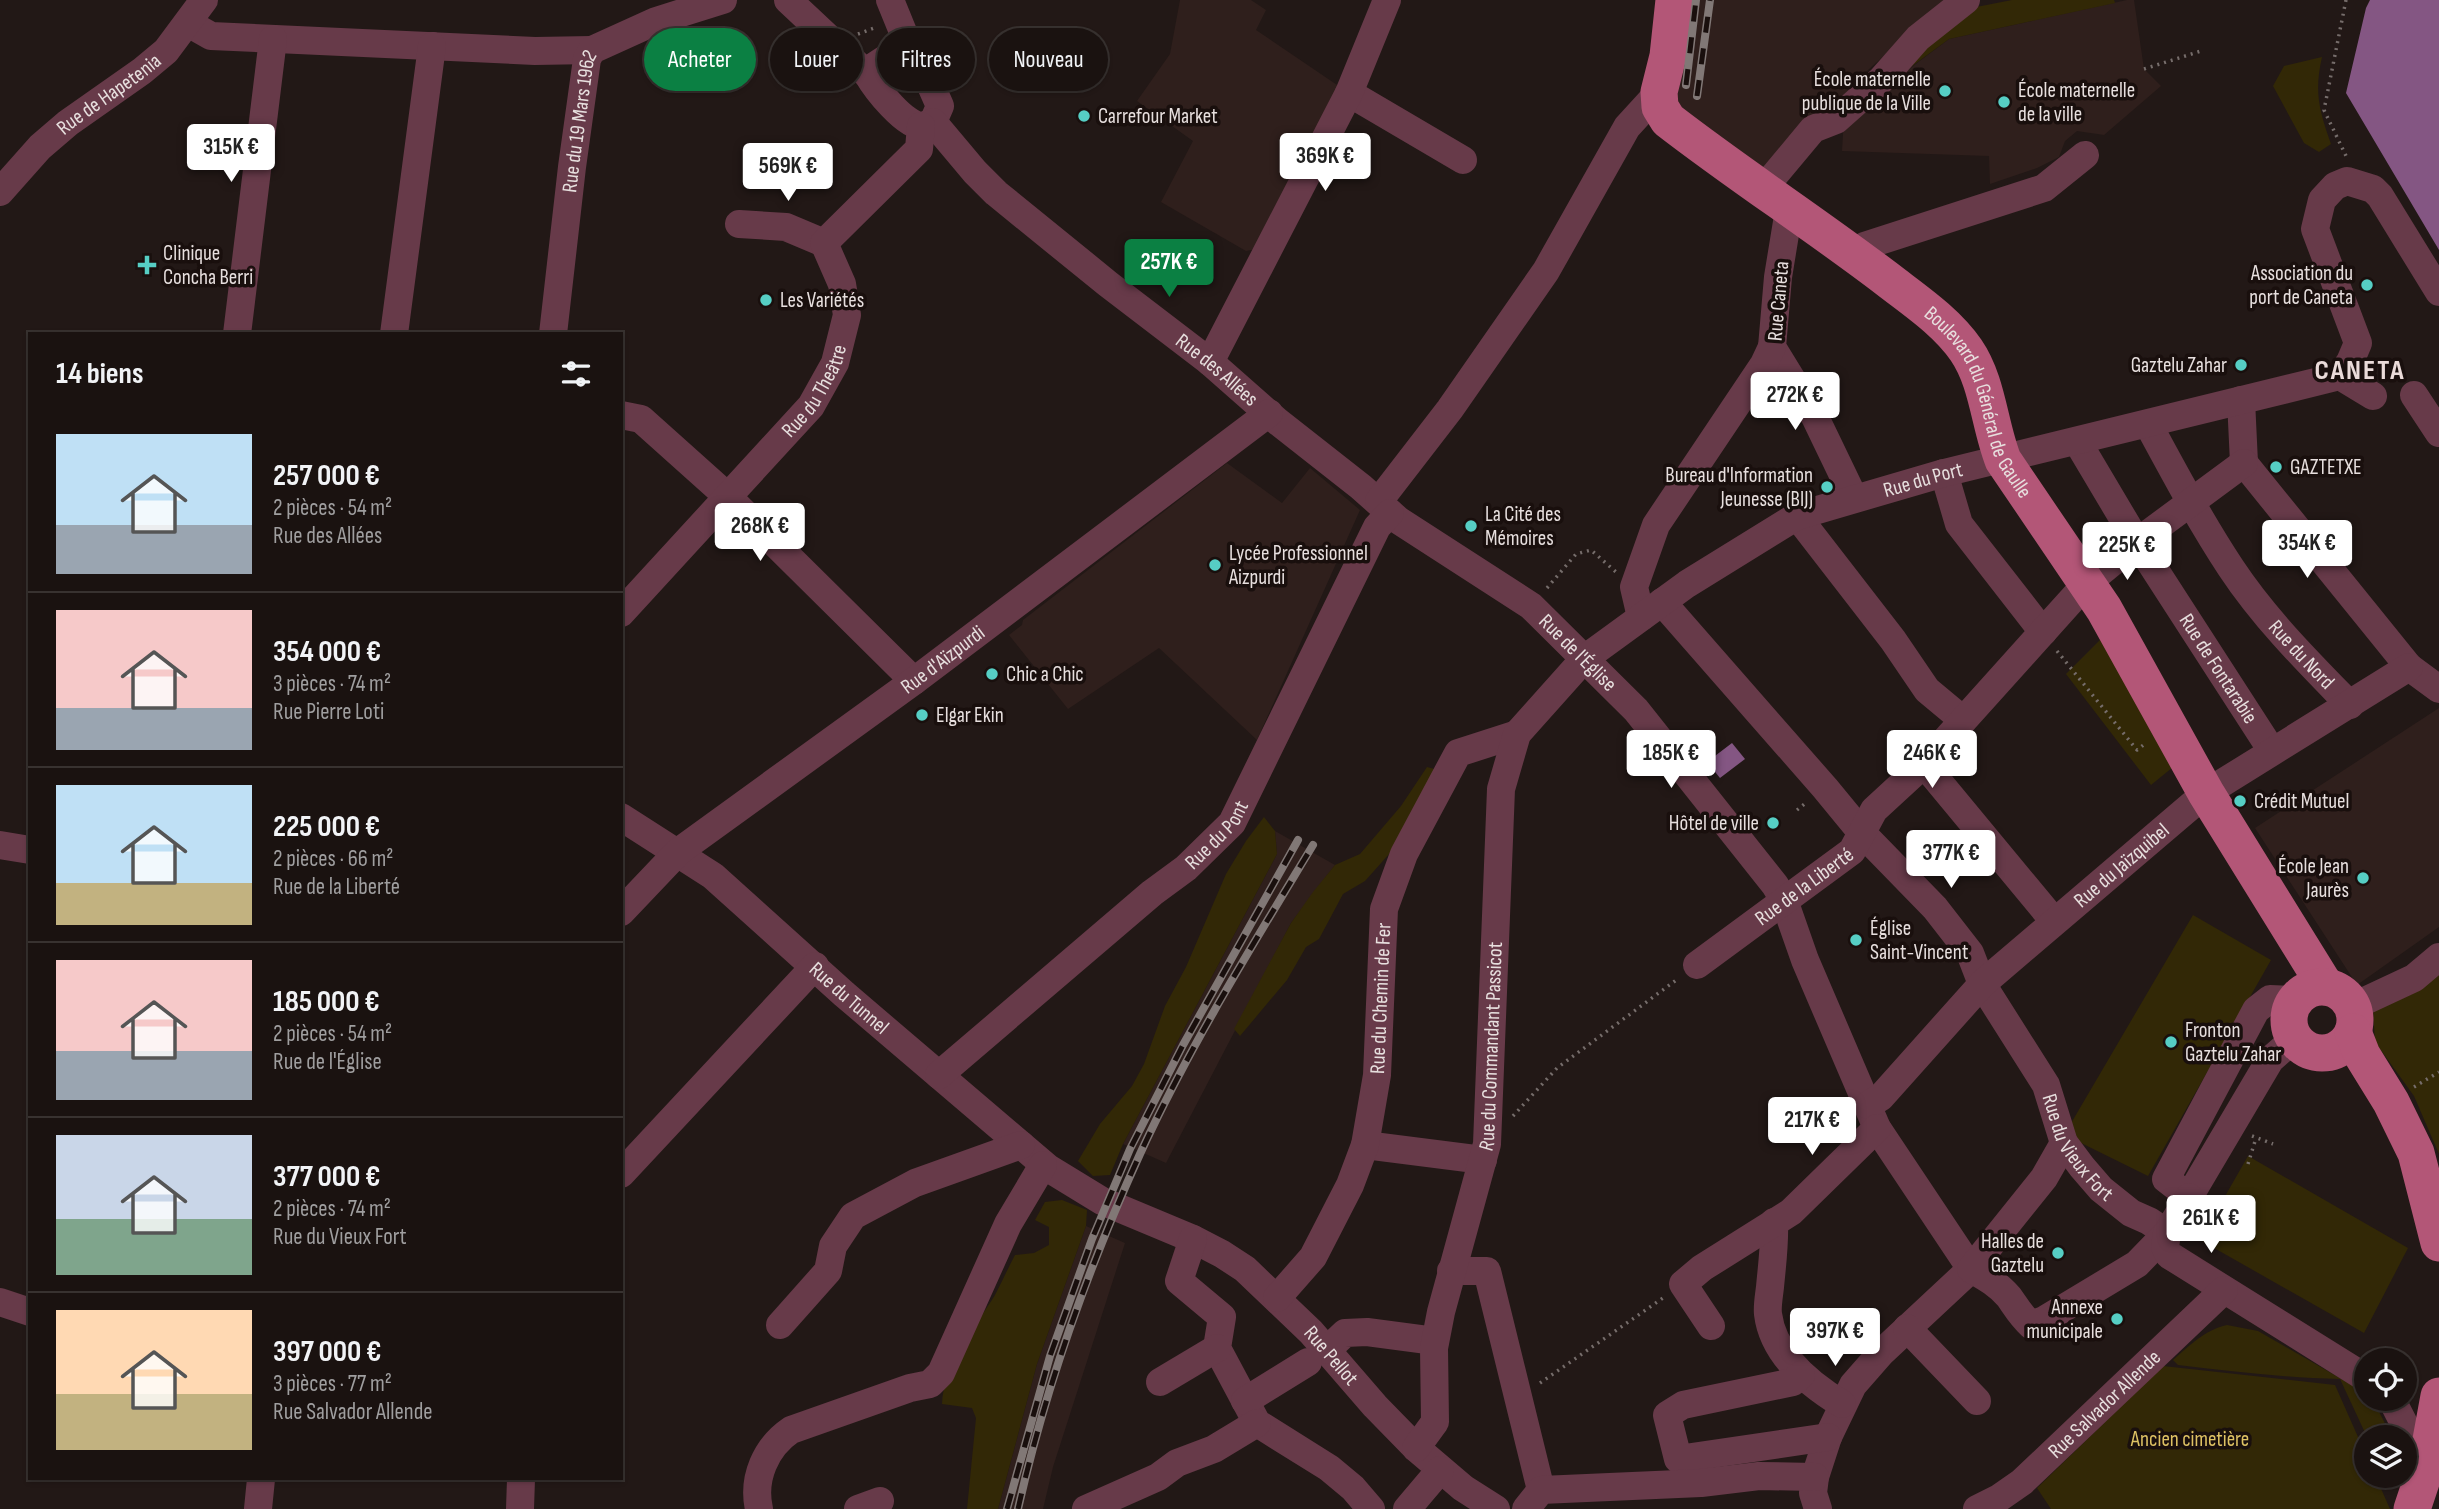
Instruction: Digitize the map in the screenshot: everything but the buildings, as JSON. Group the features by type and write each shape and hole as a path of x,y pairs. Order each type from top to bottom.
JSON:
{"main road":[{"path":"1659,92 1668,57 1674,0"},
{"name":"Boulevard du Général de Gaulle","path":"1659,92 1660,107 1668,120 1855,255 1950,330 1966,350 1979,374 2003,460 2104,609 2206,793 2266,887 2301,949 2300,981 2328,1011"},
{"path":"2294,1039 2309,1051 2318,1053 2328,1011"},
{"path":"2328,1011 2391,1102 2416,1153 2439,1243"},
{"path":"2412,1509 2426,1466 2427,1398"}],"street":[{"name":"Rue du 19 Mars 1962","path":"553,332 587,59 592,50 656,21 723,0"},
{"name":"Rue des Allées","path":"781,0 814,28"},
{"path":"1210,362 1349,93 1387,0"},
{"path":"1763,189 1813,129 1836,120 1881,80 1918,37 1966,0"},
{"path":"894,10 898,28"},
{"path":"196,11 211,36 535,51 592,50"},
{"name":"Rue de Hapetenia","path":"0,192 13,164 166,51 196,11"},
{"path":"237,332 272,39"},
{"path":"394,332 432,46"},
{"path":"868,75 877,65"},
{"name":"Rue des Allées","path":"863,71 892,106 912,123 928,132 996,193 1210,362 1384,507"},
{"path":"739,224 786,228 824,243 928,132 940,106 933,91"},
{"name":"Rue du Pont","path":"939,1075 1152,893 1186,868 1232,823 1377,527 1384,507 1546,271 1627,127 1659,92"},
{"path":"1349,93 1463,160"},
{"path":"1855,255 1864,246 2044,188 2085,155"},
{"path":"2373,396 2340,376 2358,343 2315,229 2322,200 2335,186 2347,181 2373,189 2380,196 2439,292"},
{"name":"Rue Caneta","path":"1793,210 1787,222 1778,277 1772,347 1815,416 1854,498"},
{"name":"Rue du Theâtre","path":"623,611 810,405 835,363 847,315 842,284 824,243"},
{"path":"1651,609 1634,586 1656,525 1764,364 1772,347"},
{"name":"Rue du Port","path":"1584,659 1651,609 1797,516 1944,473 2340,376"},
{"path":"2414,395 2439,433"},
{"path":"2241,400 2244,463 2409,667 2439,690"},
{"name":"Rue d'Aïzpurdi","path":"623,910 678,852 914,681 1269,413"},
{"path":"623,415 641,419 727,496 914,681"},
{"name":"Rue du Nord","path":"2148,424 2232,569 2295,649 2350,705"},
{"name":"Rue de Fontarabie","path":"2077,441 2137,542 2272,751"},
{"name":"Rue de la Liberté","path":"1697,965 1852,851 1874,810 1924,764 2086,584 2137,542 2244,463"},
{"path":"1944,473 1959,524 2043,632"},
{"name":"Rue de l'Église","path":"1384,507 1531,607 1636,710 1698,784 1784,900 1805,960 1872,1117"},
{"path":"1797,516 1893,640 1927,690 1963,720"},
{"name":"Rue du Vieux Fort","path":"1651,609 1825,788 1862,833 1935,908 1970,953 1982,984 2046,1084 2064,1143 2101,1189 2131,1213 2150,1220 2167,1233"},
{"name":"Rue du Commandant Passicot","path":"1416,1448 1435,1422 1435,1341 1451,1271 1485,1152 1501,789 1517,734 1584,659"},
{"name":"Rue du Jaïzquibel","path":"1683,1284 1702,1268 1791,1212 1872,1117 1881,1097 1982,984 2054,921 2206,793 2409,667"},
{"name":"Rue du Chemin de Fer","path":"1277,1298 1313,1257 1350,1185 1365,1145 1377,1075 1384,909 1404,854 1458,753 1517,734"},
{"path":"1924,764 2054,921"},
{"path":"623,818 678,852"},
{"path":"0,845 28,850"},
{"name":"Rue du Tunnel","path":"678,852 713,876 1044,1164 1079,1188 1154,1222"},
{"path":"2189,1197 2166,1179 2256,1010 2270,999 2328,1011 2414,978 2439,957"},
{"path":"623,1172 815,966"},
{"path":"1872,1117 1971,1269 1995,1283 2031,1325 2044,1320 2137,1264 2167,1233 2270,1060 2294,1039"},
{"path":"1818,1509 1813,1493 1815,1477 1842,1404 1860,1377 1881,1353 1971,1269 2044,1178 2064,1143"},
{"path":"780,1325 828,1271 833,1246 853,1216 915,1183 1021,1145"},
{"path":"1365,1145 1485,1152"},
{"path":"759,1509 758,1476 778,1439 791,1430 910,1388 930,1384 941,1373 1008,1224 1044,1164"},
{"name":"Rue Pellot","path":"1154,1222 1193,1239 1245,1269 1277,1298 1318,1356 1375,1406 1440,1470 1496,1509"},
{"path":"1774,1222 1768,1313 1772,1330 1801,1376 1842,1404"},
{"path":"2167,1233 2165,1247 2169,1255 2354,1371"},
{"path":"1193,1239 1179,1281 1222,1317 1217,1348 1251,1412 1329,1468 1353,1488 1371,1509"},
{"path":"1451,1271 1487,1271 1519,1392 1534,1500 1635,1497 1701,1483 1759,1476 1815,1477"},
{"path":"1683,1284 1711,1326"},
{"name":"Rue Salvador Allende","path":"1977,1509 2022,1482 2224,1290"},
{"path":"0,1302 28,1311"},
{"path":"1907,1328 1977,1401"},
{"path":"1086,1509 1158,1477 1177,1463 1214,1449 1251,1412 1345,1333 1367,1332 1435,1341"},
{"path":"1160,1382 1217,1348"},
{"path":"1801,1376 1793,1382 1684,1405 1667,1415 1678,1459 1828,1437"},
{"path":"2398,1411 2426,1466"},
{"path":"1408,1509 1440,1470"},
{"path":"258,1509 261,1480"},
{"path":"520,1509 521,1480"}],"path":[{"path":"2346,0 2324,110 2350,164 2355,183"},
{"path":"863,32 894,10"},
{"path":"2144,69 2201,51"},
{"path":"1531,607 1576,554 1591,550 1634,586"},
{"path":"2043,632 2137,750 2169,726"},
{"path":"1797,810 1805,804"},
{"path":"1485,1152 1557,1068 1697,965"},
{"path":"2248,1164 2256,1138 2273,1144"},
{"path":"1519,1392 1529,1390 1683,1284"}],"shaded area":[{"path":"1180,0 1251,0 1266,10 1256,30 1343,89 1257,249 1246,251 1161,202 1193,141 1137,101 1170,54"},
{"path":"1687,0 1950,0 1859,78 1860,90 1760,178 1668,115 1685,65"},
{"name":"École maternelle de la ville","path":"2134,0 2144,69 2161,86 2104,135 2077,131 2065,141 2059,157 2037,168 1990,184 1989,156 1842,151 1844,118 1949,39"},
{"path":"2370,0 2439,0 2439,250 2346,93"},
{"name":"Lycée Professionnel Aizpurdi","path":"1227,463 1282,503 1310,468 1360,510 1257,740 1159,648 1068,709 1009,635 1022,625 1023,620"},
{"name":"École Jean Jaurès","path":"2439,708 2439,927 2357,985 2255,828"},
{"path":"1732,743 1745,759 1720,778 1707,762"},
{"path":"1275,831 1335,865 1291,923 1166,1163 1123,1144 1277,854"},
{"path":"1086,1226 1125,1243 1053,1467 1043,1509 998,1509 1037,1364"}],"green space":[{"path":"2012,0 2114,0 2115,3 1949,39 1900,75 1961,10"},
{"path":"2322,57 2318,81 2319,101 2331,144 2319,152 2304,143 2273,86 2284,66"},
{"path":"2103,637 2178,763 2151,785 2066,674"},
{"path":"1427,767 1438,770 1390,853 1365,881 1343,894 1319,939 1306,947 1287,980 1240,1036 1234,1029 1291,923 1335,865 1360,854 1401,806"},
{"path":"1264,817 1275,831 1277,854 1123,1144 1110,1175 1093,1176 1078,1161 1100,1124 1132,1086 1144,1064 1165,1006 1186,967 1226,874"},
{"name":"Fronton Gaztelu Zahar","path":"2193,915 2271,960 2148,1176 2075,1140 2070,1125"},
{"path":"2439,964 2439,1154 2414,1096 2375,1042 2373,1009"},
{"path":"2248,1156 2408,1248 2364,1333 2200,1240"},
{"path":"1062,1200 1087,1210 1086,1226 1037,1364 998,1509 967,1509 976,1418 972,1408 942,1404 948,1374 961,1347 995,1295 1015,1255 1034,1253 1049,1245 1049,1227 1035,1220 1045,1202"},
{"path":"2227,1325 2258,1331 2354,1386 2354,1409 2340,1379 2218,1370 2178,1365 2173,1360 2205,1334"},
{"name":"Ancien cimetière","path":"2163,1366 2335,1385 2354,1428 2354,1488 2381,1488 2390,1509 2051,1509 2037,1488"},
{"path":"2355,1411 2379,1411 2386,1425 2361,1425"}],"railway":[{"path":"1686,85 1696,0"},
{"path":"1697,96 1710,0"},
{"path":"1007,1509 1050,1356 1092,1239 1130,1149 1183,1045 1298,840"},
{"path":"1018,1509 1055,1373 1121,1196 1159,1114 1200,1036 1313,845"}],"place":[{"name":"École maternelle publique de la Ville","path":"1945,91"},
{"name":"École maternelle de la ville","path":"2004,102"},
{"name":"Carrefour Market","path":"1084,116"},
{"name":"Clinique Concha Berri","path":"147,265"},
{"name":"Association du port de Caneta","path":"2367,285"},
{"name":"Les Variétés","path":"766,300"},
{"name":"Gaztelu Zahar","path":"2241,365"},
{"name":"GAZTETXE","path":"2276,467"},
{"name":"Bureau d'Information Jeunesse (BIJ)","path":"1827,487"},
{"name":"La Cité des Mémoires","path":"1471,526"},
{"name":"Lycée Professionnel Aizpurdi","path":"1215,565"},
{"name":"Chic a Chic","path":"992,674"},
{"name":"Elgar Ekin","path":"922,715"},
{"name":"Crédit Mutuel","path":"2240,801"},
{"name":"Hôtel de ville","path":"1773,823"},
{"name":"École Jean Jaurès","path":"2363,878"},
{"name":"Église Saint-Vincent","path":"1856,940"},
{"name":"Fronton Gaztelu Zahar","path":"2171,1042"},
{"name":"Halles de Gaztelu","path":"2058,1253"},
{"name":"Annexe municipale","path":"2117,1319"}],"district":[{"name":"CANETA","path":"2360,369"}]}
